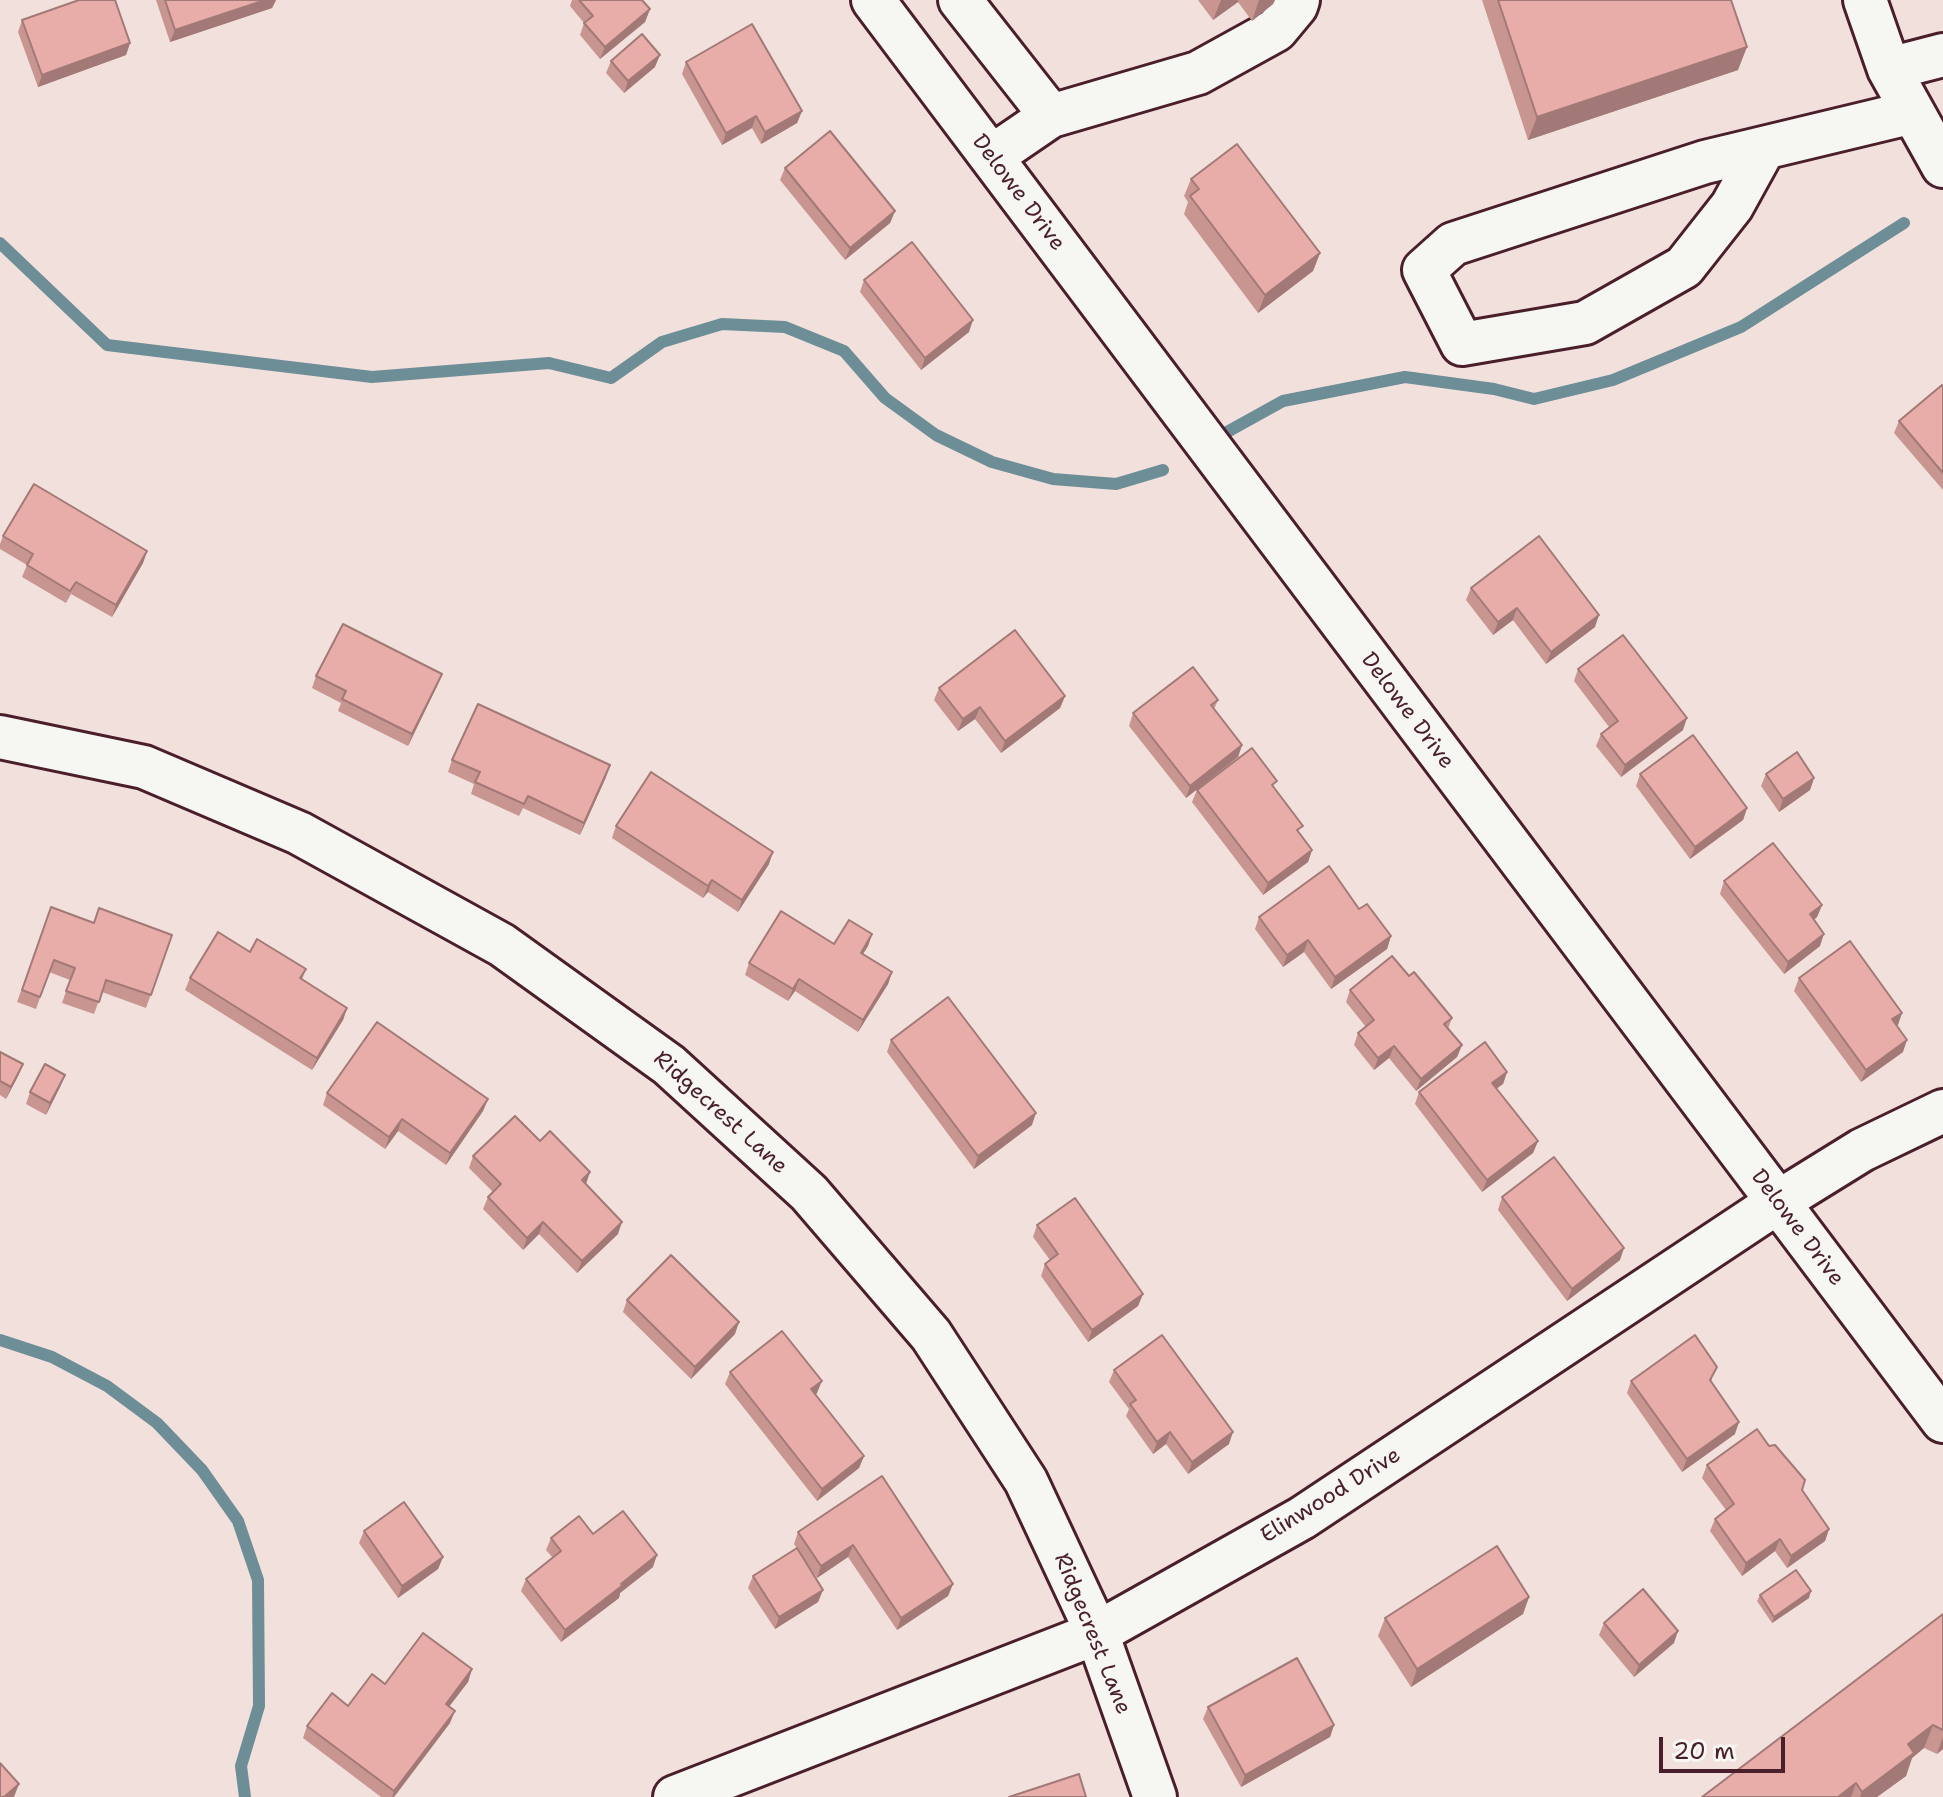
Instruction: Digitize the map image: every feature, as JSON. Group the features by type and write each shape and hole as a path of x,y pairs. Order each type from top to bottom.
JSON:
{"street":[{"name":"Delowe Drive","path":"873,0 1943,1421"},
{"path":"960,0 1051,116"},
{"path":"991,157 1051,116 1198,73 1276,30 1298,0"},
{"path":"1865,0 1889,69 1943,166"},
{"path":"1889,69 1943,55"},
{"path":"1764,148 1732,206 1684,267 1585,323 1462,344 1424,270 1453,244 1705,162 1913,112"},
{"name":"Ridgecrest Lane","path":"0,737 144,767 299,833 502,945 669,1065 809,1193 931,1335 1026,1481 1097,1633 1155,1797"},
{"name":"Elinwood Drive","path":"675,1797 1097,1633 1302,1518 1778,1202 1862,1150 1943,1111"}],"building":[{"path":"79,0 115,0 130,43 42,75 22,20"},
{"path":"165,0 265,0 175,30"},
{"path":"579,0 642,0 650,9 605,47 584,23 593,16"},
{"path":"1498,0 1731,0 1747,47 1537,117"},
{"path":"752,24 802,111 765,132 756,116 726,133 686,62"},
{"path":"642,34 660,55 628,81 611,61"},
{"path":"830,131 895,211 850,248 785,168"},
{"path":"1237,144 1320,253 1265,295 1190,196 1199,189 1191,179"},
{"path":"912,242 973,320 925,358 864,280"},
{"path":"1943,387 1943,473 1899,421"},
{"path":"34,484 147,551 116,605 76,582 70,591 27,565 33,554 3,536"},
{"path":"1539,536 1599,615 1551,652 1517,608 1498,622 1471,588"},
{"path":"343,624 442,674 412,734 342,699 346,691 316,676"},
{"path":"1015,630 1065,696 1005,741 980,707 963,719 939,688"},
{"path":"1623,635 1687,718 1625,765 1601,734 1618,721 1578,669"},
{"path":"1193,667 1218,700 1211,705 1242,745 1190,786 1133,713"},
{"path":"478,704 610,765 584,823 528,796 524,804 475,782 480,772 452,760"},
{"path":"1693,735 1747,808 1695,847 1640,774"},
{"path":"1252,748 1277,781 1272,785 1303,826 1297,830 1312,850 1268,883 1197,790"},
{"path":"1797,752 1814,778 1783,799 1766,774"},
{"path":"651,772 773,852 742,900 712,880 708,886 616,826"},
{"path":"1773,843 1822,905 1810,914 1824,934 1788,962 1724,881"},
{"path":"1329,866 1359,909 1367,904 1391,936 1335,977 1308,940 1287,955 1259,917"},
{"path":"51,907 94,923 99,908 172,935 151,995 106,980 99,1002 66,991 75,968 54,960 40,997 22,990"},
{"path":"781,911 834,944 849,920 872,934 861,953 892,972 863,1020 799,979 793,989 749,963"},
{"path":"218,932 250,952 257,939 306,969 300,978 347,1008 317,1058 190,978"},
{"path":"1850,941 1902,1013 1892,1019 1907,1040 1866,1070 1799,978"},
{"path":"1392,956 1409,976 1414,972 1452,1018 1444,1024 1462,1045 1421,1079 1394,1046 1378,1058 1358,1033 1374,1020 1350,990"},
{"path":"948,997 1036,1113 978,1156 891,1040"},
{"path":"377,1022 488,1099 450,1153 402,1119 389,1137 327,1093"},
{"path":"1485,1042 1507,1072 1492,1083 1538,1141 1487,1180 1419,1092"},
{"path":"0,1052 23,1064 11,1087 0,1081"},
{"path":"45,1064 65,1075 50,1103 30,1092"},
{"path":"515,1116 540,1141 550,1131 590,1172 582,1180 622,1222 582,1261 543,1222 527,1238 488,1197 501,1184 473,1156"},
{"path":"1554,1157 1624,1248 1572,1289 1502,1197"},
{"path":"1075,1198 1143,1294 1092,1330 1045,1264 1058,1254 1037,1225"},
{"path":"671,1255 739,1322 695,1367 627,1300"},
{"path":"782,1331 822,1381 811,1389 864,1456 822,1489 730,1372"},
{"path":"1162,1335 1233,1432 1192,1462 1170,1432 1157,1442 1130,1404 1136,1400 1114,1370"},
{"path":"1695,1335 1717,1367 1710,1380 1739,1422 1687,1459 1631,1381"},
{"path":"1757,1429 1769,1446 1775,1445 1805,1480 1802,1490 1829,1529 1791,1556 1780,1539 1746,1563 1715,1519 1734,1504 1707,1465"},
{"path":"882,1476 953,1584 901,1618 853,1545 821,1566 798,1532"},
{"path":"404,1502 443,1557 402,1586 364,1531"},
{"path":"623,1511 657,1555 565,1630 526,1579 561,1551 551,1538 579,1516 593,1534"},
{"path":"1497,1546 1529,1597 1417,1669 1385,1618"},
{"path":"797,1548 823,1590 779,1617 753,1576"},
{"path":"1796,1570 1811,1591 1774,1617 1760,1595"},
{"path":"1643,1589 1678,1631 1639,1665 1604,1623"},
{"path":"1943,1614 1943,1730 1933,1725 1908,1744 1914,1753 1862,1792 1856,1783 1838,1797 1702,1797"},
{"path":"423,1633 472,1669 446,1704 455,1711 394,1791 307,1726 332,1693 348,1706 372,1674 385,1684"},
{"path":"1297,1658 1334,1725 1245,1775 1208,1707"},
{"path":"0,1763 19,1784 4,1797 0,1797"},
{"path":"1079,1774 1086,1797 1009,1797"}],"waterway":[{"path":"1227,432 1283,401 1405,377 1494,389 1534,399 1613,380 1741,327 1904,223"},
{"path":"0,243 107,345 372,377 549,363 611,378 662,342 722,324 785,327 844,351 885,398 936,435 992,462 1053,479 1116,484 1163,470"},
{"path":"0,1340 52,1357 107,1386 157,1423 202,1470 238,1521 258,1580 259,1706 241,1766 245,1797"}]}
